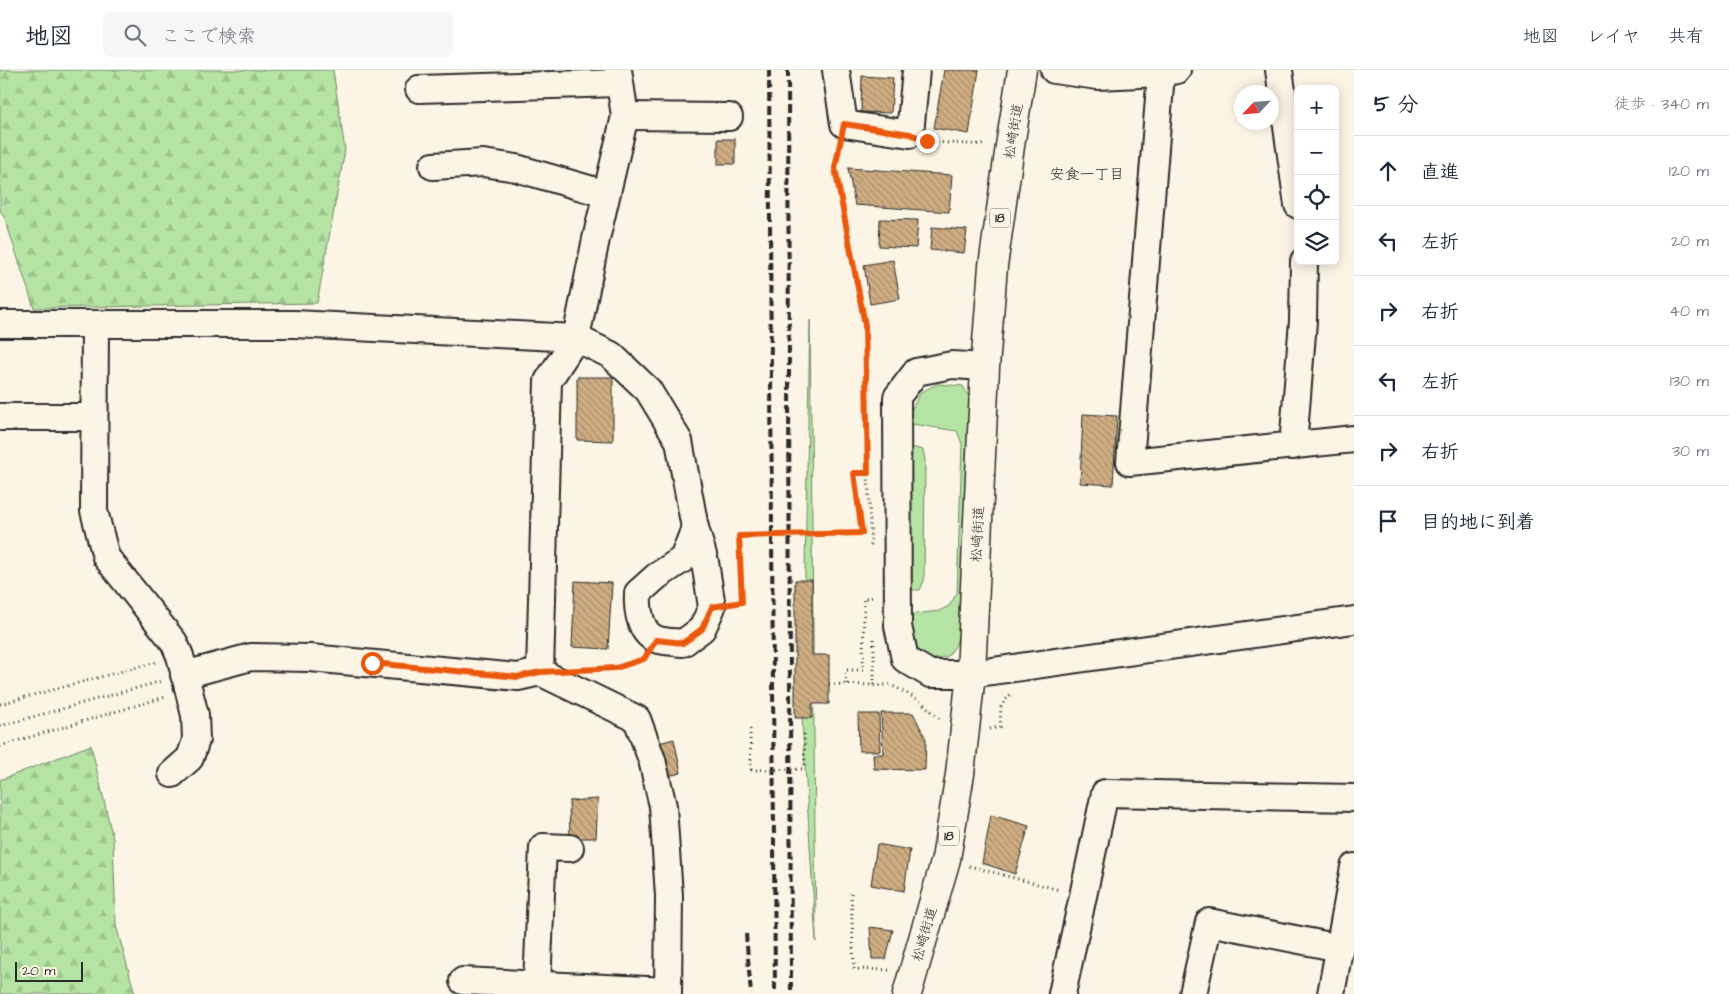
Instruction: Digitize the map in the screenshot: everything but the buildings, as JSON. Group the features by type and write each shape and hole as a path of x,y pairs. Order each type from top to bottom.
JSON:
{"main road":[{"name":"松崎街道","path":"907,994 946,859 960,774 971,674 985,366 993,266 1022,70"}],"street":[{"path":"836,70 844,124 910,134 916,70"},
{"path":"1054,70 1098,76 1170,71 1130,462 1354,439"},
{"path":"1279,70 1294,177"},
{"path":"419,89 618,76 625,116 606,194 576,338 548,381 540,672"},
{"path":"625,116 729,117"},
{"path":"433,166 483,163 516,168 606,194"},
{"path":"1293,446 1303,321 1304,265"},
{"path":"0,324 294,324 576,338 611,356 648,390 679,441 695,528 705,562 712,607 702,629 683,643 656,640 643,628 637,607 638,593 657,576 683,559 695,528"},
{"path":"95,324 94,511 106,557 174,642 180,656 196,715 196,740 190,758 172,774"},
{"path":"985,366 952,365 916,372 897,397 898,626 906,659 930,674 971,674 1354,620"},
{"path":"0,417 94,417"},
{"path":"186,682 251,657 310,658 518,677 540,672 637,719 652,760 663,806 669,896 668,993 463,981"},
{"path":"1062,994 1105,793 1354,798"},
{"path":"537,985 543,847 570,848"},
{"path":"1332,994 1354,868"},
{"path":"1193,994 1209,922 1340,948"}],"path":[{"path":"844,124 835,168 865,325 871,550"},
{"path":"910,134 927,141 988,146"},
{"path":"712,607 742,602 739,536 862,533 854,473 868,473"},
{"path":"847,684 846,670 863,670 864,598 873,598 873,588"},
{"path":"874,636 874,685"},
{"path":"587,670 616,668 644,659 656,640"},
{"path":"0,726 186,682"},
{"path":"0,746 186,682"},
{"path":"829,684 891,685 919,700 946,724"},
{"path":"750,729 750,770 805,770 804,734"},
{"path":"946,859 1063,891"},
{"path":"851,893 854,968 890,970"}],"green space":[{"path":"0,70 333,70 345,150 317,303 34,308 5,219 0,210"},
{"path":"810,320 816,942 802,718"},
{"path":"937,384 963,386 969,397 962,618 956,645 947,657 935,659 922,654 914,643 907,615 939,611 949,606 957,593 962,444 957,431 911,424 911,410 921,392"},
{"path":"911,447 923,450 925,460 924,581 920,590 910,590"},
{"path":"91,745 113,839 116,925 135,994 0,994 0,780"}],"railway":[{"path":"769,70 775,994"},
{"path":"788,70 791,994"},
{"path":"746,934 751,994"}],"district":[{"name":"安食一丁目","path":"1087,174"}],"route":[{"path":"372,663 518,677 540,672 616,668 644,659 656,640 683,643 702,629 712,607 742,602 739,536 862,533 854,473 868,473 865,325 835,168 844,124 910,134 927,141"}]}
